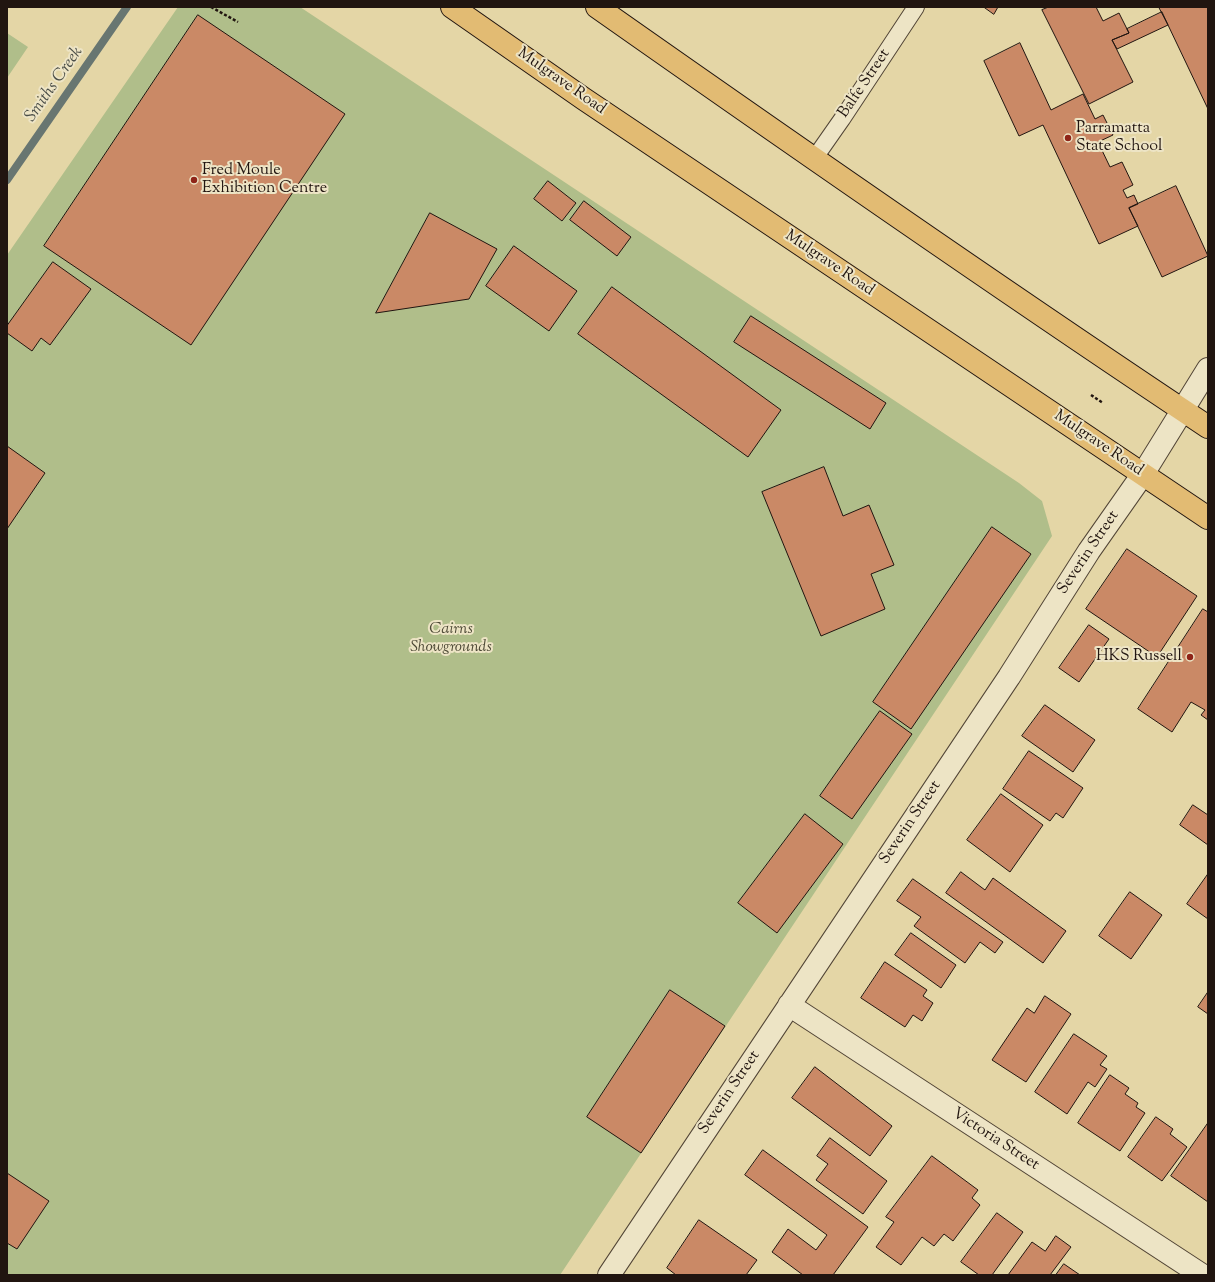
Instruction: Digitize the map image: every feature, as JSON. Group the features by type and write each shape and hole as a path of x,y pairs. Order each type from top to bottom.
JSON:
{"main road":[{"name":"Mulgrave Road","path":"452,7 597,108 1208,518"},
{"path":"597,7 814,159 1208,427"}],"street":[{"name":"Severin Street","path":"609,1275 1009,677 1090,551 1143,474 1208,369"},
{"name":"Victoria Street","path":"789,1005 1202,1275"}],"lane":[{"name":"Balfe Street","path":"814,159 916,7"}],"path":[{"path":"211,7 238,22"},
{"path":"1091,395 1104,403"}],"green space":[{"name":"Cairns Showgrounds","path":"178,7 300,7 1019,483 1042,501 1052,536 560,1275 7,1275 7,255"},
{"path":"7,33 28,47 7,78"}],"building":[{"path":"984,7 998,7 994,14"},
{"path":"1049,7 1096,7 1103,21 1119,13 1129,33 1112,40 1133,82 1089,104 1042,10"},
{"path":"1159,7 1208,7 1208,109 1168,25"},
{"path":"1162,12 1168,25 1117,49 1112,40 1129,33 1127,29"},
{"name":"Fred Moule Exhibition Centre","path":"198,15 345,114 191,345 44,246"},
{"path":"1020,43 1051,110 1083,94 1095,119 1103,115 1113,135 1098,142 1110,167 1122,162 1133,185 1123,190 1127,198 1134,195 1138,204 1129,208 1138,226 1099,244 1043,125 1019,136 984,61"},
{"path":"548,181 576,203 562,221 534,199"},
{"path":"1176,186 1208,256 1162,277 1129,208"},
{"path":"584,201 631,237 617,256 570,220"},
{"path":"430,213 497,249 469,299 376,313"},
{"path":"514,246 577,291 549,331 486,286"},
{"path":"53,262 91,289 50,345 41,338 32,351 7,333 7,326"},
{"path":"612,287 781,410 748,457 578,334"},
{"path":"751,316 886,403 870,429 734,342"},
{"path":"7,446 45,473 7,529"},
{"path":"824,467 843,516 869,505 894,565 871,574 885,609 821,636 762,492"},
{"path":"992,527 1031,554 911,729 873,702"},
{"path":"1127,549 1197,596 1157,657 1086,609"},
{"name":"HKS Russell","path":"1203,609 1208,612 1208,720 1201,715 1205,710 1191,702 1172,732 1138,709"},
{"path":"1089,625 1109,639 1079,682 1059,668"},
{"path":"1045,705 1095,740 1073,772 1022,736"},
{"path":"880,711 912,734 852,819 820,796"},
{"path":"1029,751 1083,788 1063,818 1056,813 1050,821 1003,789"},
{"path":"1001,794 1043,825 1010,872 967,840"},
{"path":"1193,805 1208,815 1208,845 1180,825"},
{"path":"805,814 843,844 777,933 738,903"},
{"path":"961,872 985,890 993,878 1066,931 1043,963 946,893"},
{"path":"1208,874 1208,919 1187,904"},
{"path":"913,879 1003,942 995,953 980,942 965,963 914,926 921,917 897,901"},
{"path":"1130,892 1162,915 1131,959 1099,936"},
{"path":"911,933 956,965 941,988 895,955"},
{"path":"885,962 927,990 923,996 933,1003 922,1021 913,1015 905,1027 861,998"},
{"path":"670,990 725,1026 641,1153 587,1117"},
{"path":"1208,992 1208,1014 1198,1007"},
{"path":"1045,996 1071,1014 1026,1082 992,1060 1027,1008 1034,1013"},
{"path":"1074,1034 1107,1056 1100,1065 1107,1069 1095,1087 1088,1082 1067,1114 1035,1092"},
{"path":"815,1067 892,1126 870,1156 792,1098"},
{"path":"1110,1075 1129,1088 1125,1094 1138,1103 1136,1107 1145,1113 1120,1151 1078,1123"},
{"path":"1156,1117 1173,1129 1170,1134 1187,1147 1162,1181 1128,1157"},
{"path":"1208,1123 1208,1202 1171,1176"},
{"path":"830,1138 887,1181 863,1214 816,1180 828,1164 817,1156"},
{"path":"763,1150 868,1227 833,1275 803,1275 772,1252 788,1229 816,1250 827,1235 745,1175"},
{"path":"932,1156 978,1190 972,1198 980,1205 953,1241 944,1234 934,1246 922,1237 901,1265 876,1247 894,1222 886,1217"},
{"path":"7,1173 49,1201 17,1249 7,1243"},
{"path":"997,1213 1023,1232 992,1275 979,1275 961,1262"},
{"path":"699,1220 757,1260 746,1275 676,1275 667,1268"},
{"path":"1056,1236 1071,1247 1050,1275 1008,1275 1032,1242 1045,1251"},
{"path":"1064,1264 1080,1275 1056,1275"}],"waterway":[{"name":"Smiths Creek","path":"7,180 127,7"}],"place":[{"name":"Parramatta State School","path":"1068,138"},
{"name":"Fred Moule Exhibition Centre","path":"194,180"},
{"name":"HKS Russell","path":"1190,657"}]}
